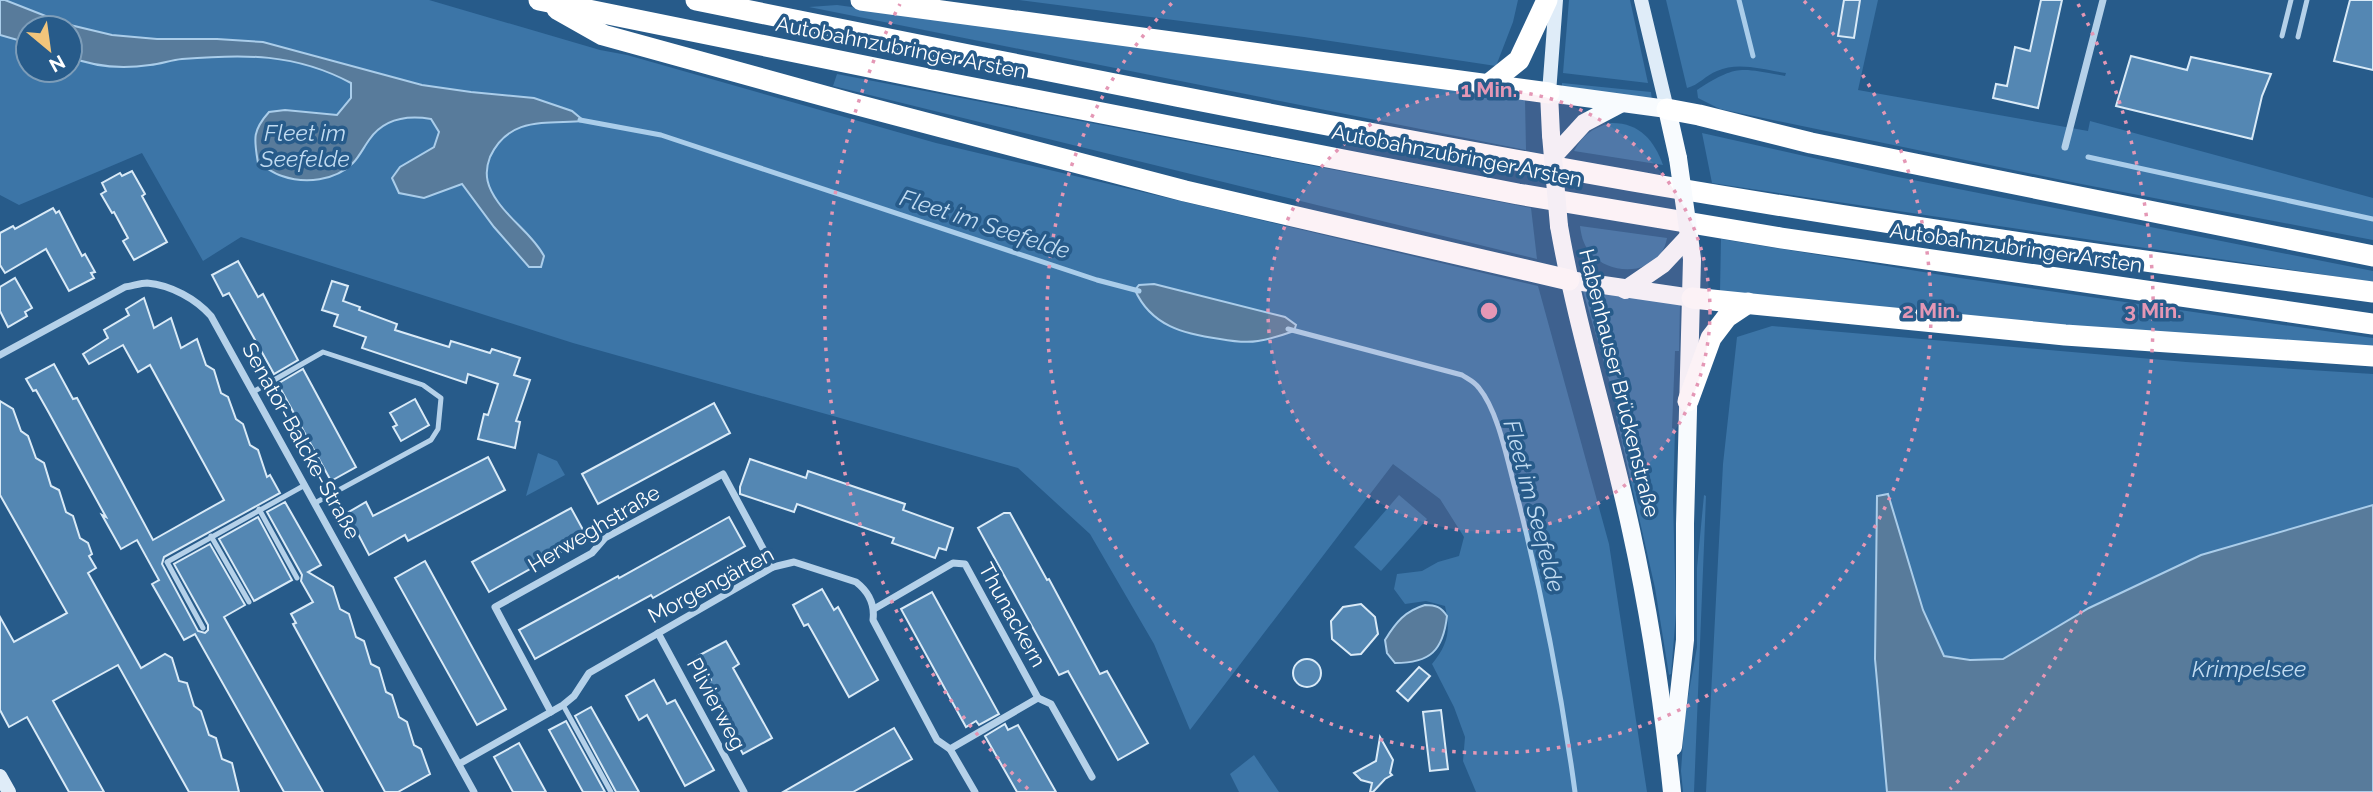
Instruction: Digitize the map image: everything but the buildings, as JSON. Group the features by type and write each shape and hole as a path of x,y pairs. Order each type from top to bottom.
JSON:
{"highway":[{"name":"Autobahnzubringer Arsten","path":"696,0 1421,142 1662,186 1828,213 2373,292"},
{"path":"861,0 1549,93"},
{"path":"1489,84 1519,60 1547,0"},
{"name":"Autobahnzubringer Arsten","path":"542,1 1518,194 1794,240 2373,324"},
{"path":"542,1 603,35 850,103 1185,191 1569,281"},
{"path":"1667,110 1699,115 1811,143 2373,256"},
{"path":"1692,299 2065,335 2373,356"},
{"path":"1688,401 1698,353 1727,317 1748,303"}],"main road":[{"name":"Habenhauser Brückenstraße","path":"1556,0 1549,93 1550,135 1559,226 1569,281 1603,412 1648,608 1671,784"},
{"path":"1641,0 1678,158 1692,259 1692,299 1698,353"},
{"path":"1549,93 1667,110"},
{"path":"1552,158 1584,123 1620,104"},
{"path":"1625,290 1674,255 1689,236"},
{"path":"1569,281 1692,299"},
{"name":"Habenhauser Brückenstraße","path":"1671,784 1685,640 1688,401"},
{"path":"0,776 9,792"}],"street":[{"path":"2065,147 2103,0"},
{"name":"Senator-Balcke-Straße","path":"0,355 125,287 147,283 175,290 201,305 211,316 474,792"},
{"name":"Herweghstraße","path":"551,712 495,607 592,553 606,538 723,474 773,567"},
{"name":"Morgengärten","path":"459,764 563,705 574,696 589,673 773,567 794,562 856,582 864,589 874,609 873,620 937,740 950,749 975,792"},
{"name":"Thunackern","path":"874,609 953,563 965,564 1038,698 1051,704 1092,778"},
{"name":"Plivierweg","path":"658,634 744,792"},
{"name":"Thunackern","path":"950,749 1038,698"}],"lane":[{"path":"2282,36 2291,0"},
{"path":"2298,37 2307,0"},
{"path":"253,392 323,352 423,385 441,398 438,429 431,440 315,503"},
{"path":"203,628 167,562 305,485"},
{"path":"260,509 297,578"},
{"path":"211,536 249,602"},
{"path":"563,705 611,792"}],"shaded area":[{"path":"0,0 429,0 936,143 1538,286 1609,544 1647,792 1476,792 1463,761 1465,737 1454,707 1432,664 1447,637 1445,606 1426,601 1405,604 1394,589 1397,574 1422,571 1438,562 1459,556 1464,537 1440,499 1393,464 1190,730 1154,644 1090,534 1018,468 573,343 241,237 203,261 142,153 19,205 0,195"},
{"path":"1019,0 1518,0 1513,22 1496,66 1304,37"},
{"path":"1569,0 1630,0 1648,83 1563,73"},
{"path":"1666,0 1878,0 1858,90 2088,131 2090,121 2373,198 2373,240 2076,183 1720,109 1698,98 1697,90 1721,76 1739,70 1785,76 1786,73 1752,67 1725,68 1687,88"},
{"path":"837,5 1525,100 1526,150 809,7"},
{"path":"837,74 1531,208 1537,259 833,86"},
{"path":"1562,83 1651,92 1652,101 1562,90"},
{"path":"1610,123 1620,123 1644,134 1663,165 1574,151 1588,133"},
{"path":"1702,133 1893,176 2373,271 2373,282 1712,183"},
{"path":"1580,226 1667,238 1665,246 1654,261 1635,269 1614,268 1589,251"},
{"path":"1721,239 1960,278 2373,338 2373,350 2119,331 1720,292"},
{"path":"1583,291 1680,304 1672,428 1675,429 1673,501 1676,613 1669,675 1655,588 1616,416 1619,414"},
{"path":"1772,326 2186,362 2373,374 2373,792 1706,792 1723,464 1737,337"},
{"path":"538,453 557,461 565,475 526,496"},
{"path":"1399,495 1427,519 1381,571 1354,547"},
{"path":"1704,495 1694,792 1683,792 1681,771 1685,714 1697,647 1697,568"},
{"path":"1254,755 1279,792 1239,792 1230,774"}],"water":[{"name":"Fleet im Seefelde","path":"0,0 41,14 14,14 14,39 0,35"},
{"name":"Fleet im Seefelde","path":"84,28 112,35 157,39 263,42 422,85 534,98 572,111 584,121 543,123 518,128 507,134 490,157 487,175 492,192 544,256 541,267 529,267 494,227 462,184 424,198 399,193 392,178 400,167 434,147 439,132 431,119 405,118 389,123 375,133 346,169 329,177 300,180 276,174 258,163 255,141 257,130 269,112 285,110 337,115 351,98 351,83 310,66 248,56 205,57 130,67 84,61"},
{"path":"1154,284 1285,317 1296,325 1294,331 1253,342 1207,337 1182,331 1159,320 1135,290 1139,285"},
{"name":"Krimpelsee","path":"1888,494 1923,610 1944,656 1970,660 2003,659 2089,608 2201,555 2373,505 2373,792 1887,792 1875,659 1877,496"},
{"path":"1425,605 1438,607 1447,616 1438,646 1433,653 1417,661 1395,663 1387,653 1385,640 1402,618"}],"waterway":[{"path":"1739,0 1753,56"},
{"name":"Fleet im Seefelde","path":"580,120 661,135 1097,280 1139,291"},
{"path":"2088,157 2373,219"},
{"name":"Fleet im Seefelde","path":"1288,329 1462,375 1476,384 1486,398 1501,436 1533,563 1557,677 1575,792"}]}
